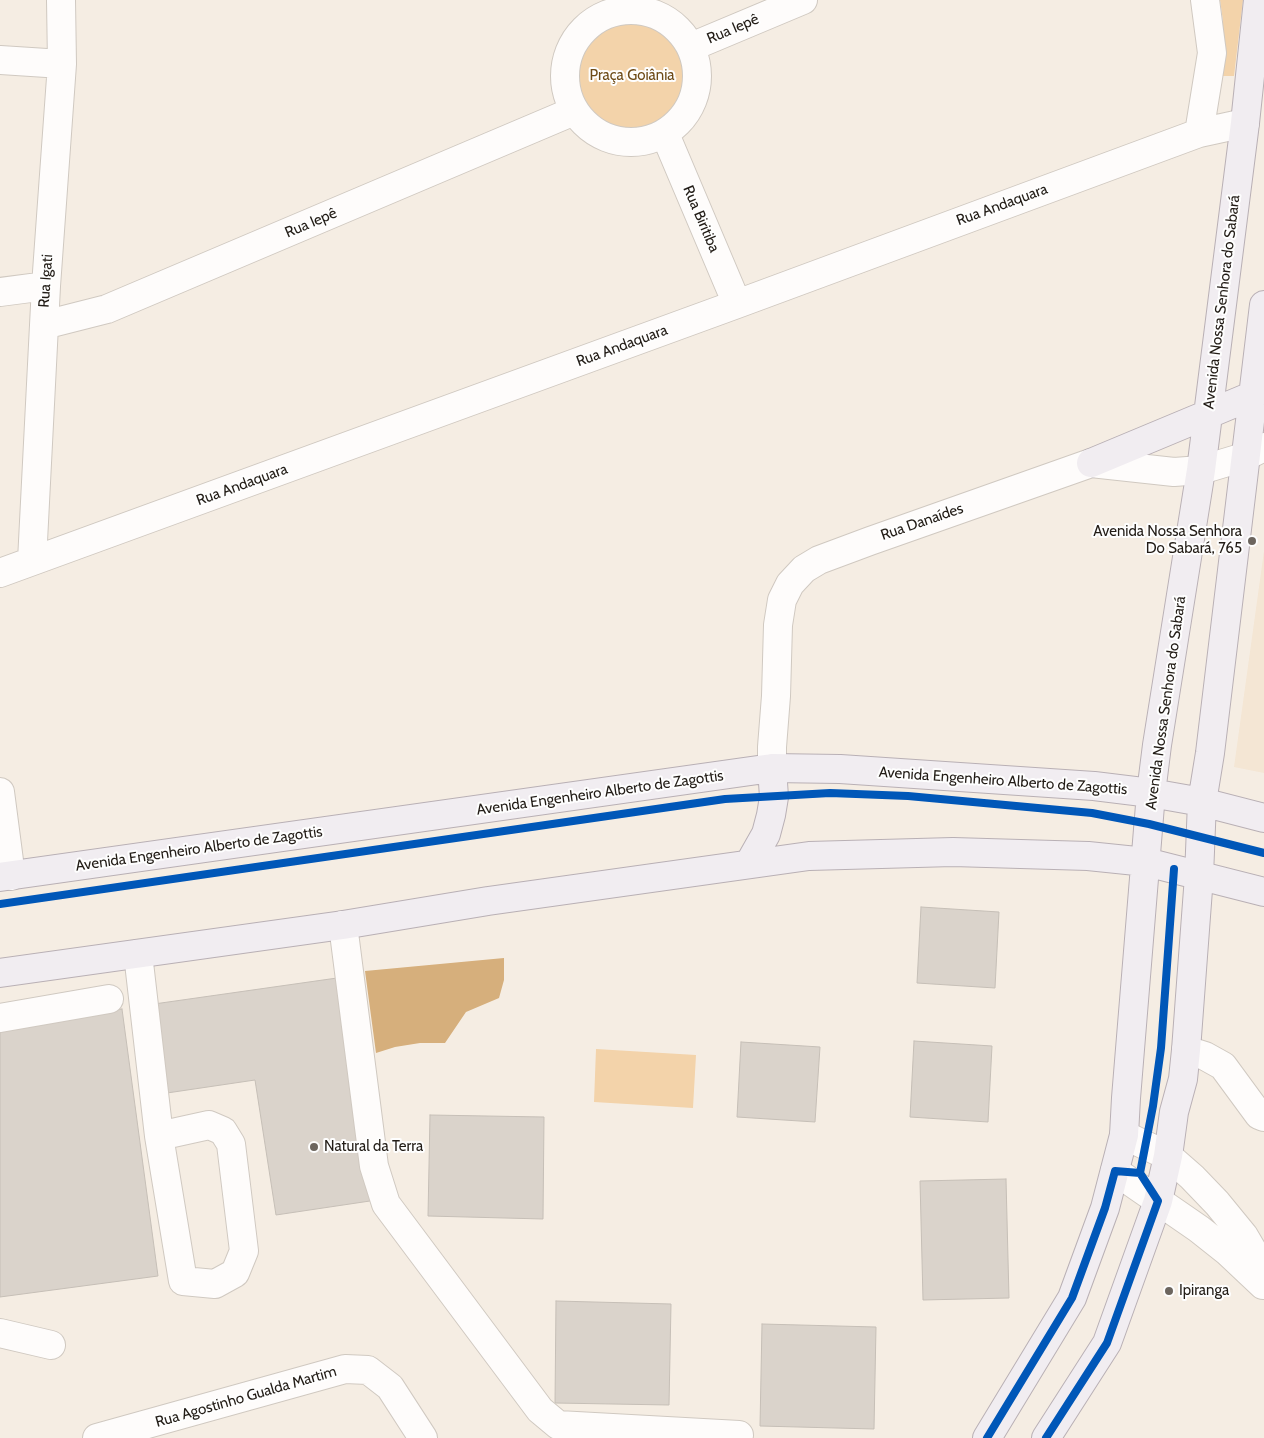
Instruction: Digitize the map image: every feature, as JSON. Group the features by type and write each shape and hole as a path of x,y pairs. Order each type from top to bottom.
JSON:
{"main road":[{"name":"Avenida Nossa Senhora do Sabará","path":"987,1438 1072,1298 1105,1208 1124,1135 1126,1088 1151,793 1208,414 1245,123 1258,0"},
{"path":"1046,1438 1107,1343 1158,1201 1168,1156 1186,1050 1199,876 1202,802 1254,452 1254,395 1264,305"},
{"path":"1090,463 1254,395"},
{"path":"749,864 766,834 771,816 774,796 772,768"},
{"name":"Avenida Engenheiro Alberto de Zagottis","path":"5,877 772,768 840,769 1094,786 1202,802 1264,818"},
{"path":"0,973 343,925 488,901 810,856 952,852 1088,856 1146,862 1264,892"}],"street":[{"name":"Rua Igati","path":"32,561 46,286 62,64 61,0"},
{"name":"Rua Iepê","path":"691,47 803,0"},
{"path":"1199,133 1212,53 1205,0"},
{"path":"603,7 646,11 664,18 680,30 691,47 697,64 698,81 693,103 681,121 665,134 647,142 628,143 610,139 593,131 574,111 566,87 566,65 572,44 603,7"},
{"path":"0,60 62,64"},
{"name":"Rua Iepê","path":"44,325 107,309 574,111"},
{"name":"Rua Andaquara","path":"0,573 1199,133 1245,123"},
{"name":"Rua Biritiba","path":"665,134 737,304"},
{"path":"0,292 46,286"},
{"name":"Rua Danaídes","path":"772,768 778,625 782,600 790,584 804,569 820,560 870,541 1090,463 1174,472 1200,470 1254,452"},
{"path":"0,792 5,877"},
{"path":"343,925 374,1166 386,1204 540,1410 558,1424 739,1435"},
{"path":"138,954 159,1136 183,1281 215,1284 235,1273 244,1250 231,1144 223,1131 209,1125 159,1136"},
{"path":"0,1018 109,999"},
{"path":"1186,1050 1205,1056 1223,1066 1259,1115 1264,1117"},
{"path":"1124,1135 1168,1156 1217,1203 1254,1232 1264,1270"},
{"path":"1115,1171 1214,1241 1264,1286"},
{"path":"0,1333 51,1345"},
{"name":"Rua Agostinho Gualda Martim","path":"97,1438 345,1369 368,1370 390,1387 423,1438"}],"shaded area":[{"path":"1264,551 1264,773 1234,767"},
{"path":"504,958 504,980 499,998 466,1012 445,1043 420,1043 395,1047 376,1053 365,971"}],"green space":[{"path":"1220,0 1243,0 1234,76 1219,76 1223,21"},
{"name":"Praça Goiânia","path":"631,10 644,11 656,15 678,29 692,51 696,63 696,89 692,101 678,123 656,137 644,141 631,142 618,141 606,137 584,123 570,101 566,89 565,76 566,63 570,51 584,29 606,15 618,11"},
{"path":"596,1049 696,1055 693,1108 594,1102"}],"building":[{"path":"921,907 999,912 995,988 917,983"},
{"name":"Natural da Terra","path":"337,978 370,1201 276,1215 255,1080 167,1093 154,1004"},
{"path":"122,1009 158,1276 0,1297 0,1024"},
{"path":"914,1041 992,1046 988,1122 910,1117"},
{"path":"741,1042 820,1047 815,1122 737,1117"},
{"path":"430,1115 544,1117 543,1219 428,1216"},
{"path":"1006,1179 1009,1298 923,1300 920,1181"},
{"path":"556,1301 671,1304 669,1405 555,1403"},
{"path":"762,1324 876,1327 874,1429 760,1426"}],"cycle path":[{"path":"0,904 725,799 830,793 908,796 1092,813 1149,824 1264,853"},
{"path":"1046,1438 1107,1343 1158,1201 1140,1173 1153,1106 1161,1048 1174,869"},
{"path":"987,1438 1072,1298 1105,1208 1115,1171 1140,1173"}],"place":[{"name":"Avenida Nossa Senhora Do Sabará, 765","path":"1252,541"},
{"name":"Natural da Terra","path":"314,1147"},
{"name":"Ipiranga","path":"1169,1291"}]}
